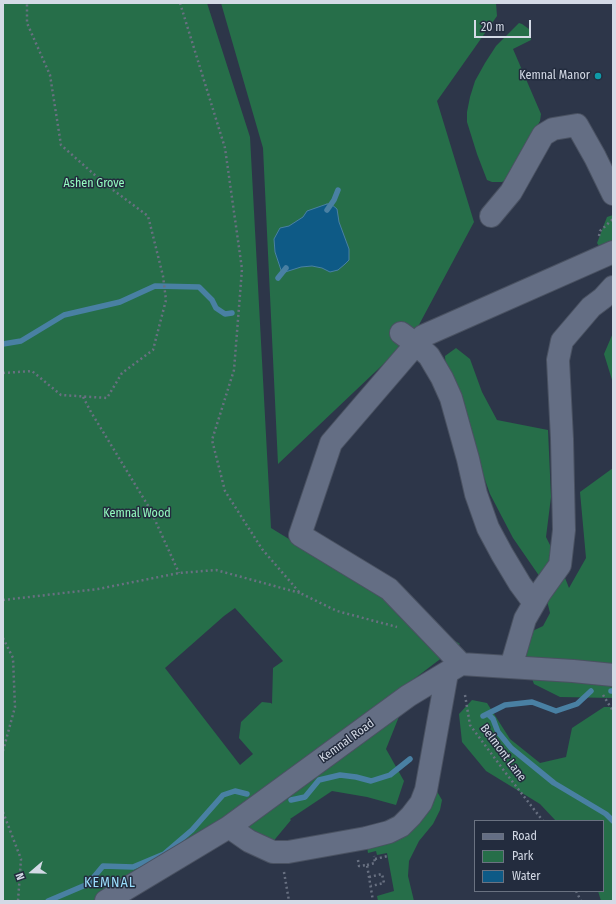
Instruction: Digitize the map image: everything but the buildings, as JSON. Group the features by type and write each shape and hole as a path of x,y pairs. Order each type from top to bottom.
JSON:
{"street":[{"path":"491,216 511,192 543,135 553,129 577,125 613,194"},
{"path":"454,669 389,589 300,535 331,442 409,338 423,336 606,247"},
{"path":"511,667 525,619 540,593 560,565 564,530 562,439 558,360 562,342 591,307 603,298 613,287"},
{"path":"409,338 429,356 442,378 451,398 476,494 488,528 520,584 534,603"},
{"path":"454,669 511,667 613,674"},
{"path":"229,827 249,841 273,852 288,852 389,832 401,826 421,803 426,790 454,669"},
{"name":"Kemnal Road","path":"106,901 229,827 408,696 454,669"}],"path":[{"path":"3,373 32,371 61,395 107,398 122,372 153,350 166,300 163,276 148,216 105,184 61,145 50,74 27,23 27,3"},
{"path":"180,3 225,148 242,269 234,370 212,440 225,491 262,549 300,593"},
{"path":"606,247 598,235 600,231 613,219"},
{"path":"83,397 94,418 150,509 179,573"},
{"path":"3,600 98,590 179,573 216,570 300,593 337,611 404,629"},
{"path":"3,638 13,658 15,707 3,751"},
{"name":"Belmont Lane","path":"454,669 463,683 470,725 542,820"},
{"path":"3,812 21,859 18,901"},
{"path":"362,838 366,856 358,857 359,866 367,865 373,901"},
{"path":"280,852 289,901"},
{"path":"374,859 388,856"},
{"path":"369,877 382,874 384,883 371,886"},
{"path":"576,892 581,901"}],"green space":[{"name":"Kemnal Wood","path":"3,3 207,3 250,137 271,528 460,644 414,679 386,749 404,781 396,805 367,797 332,791 290,819 291,820 271,844 228,818 113,901 3,901","holes":["235,608 283,661 273,668 272,704 262,702 241,722 239,738 253,754 240,765 165,668"]},
{"path":"221,3 496,3 497,16 437,101 474,222 413,336 278,464 263,148"},
{"path":"519,23 529,29 531,40 513,49 541,114 540,121 509,178 502,182 492,182 487,180 477,154 467,122 467,112 475,81 485,63 496,46"},
{"path":"613,215 613,268 597,243 607,217"},
{"path":"613,333 613,383 604,354"},
{"path":"456,348 470,359 482,392 497,420 548,430 551,497 546,537 560,565 569,588 586,558 580,492 613,468 613,698 560,697 534,684 523,655 522,636 543,626 550,613 542,580 513,538 490,494 473,446 447,384 445,356"},
{"path":"472,700 487,703 510,739 540,763 566,757 572,728 604,707 613,707 613,901 601,901 598,892 604,892 604,820 555,820 540,804 486,771 462,742 459,714"},
{"path":"435,788 442,800 440,810 433,824 419,841 409,861 408,876 414,901 378,901 377,896 394,891 387,853 377,855 376,851 368,853 366,841"}],"water":[{"path":"331,204 337,209 339,222 349,249 349,260 338,270 330,272 322,268 312,266 301,267 282,273 275,252 274,239 280,228 289,226 303,217 307,211"}],"waterway":[{"path":"327,210 334,200 338,190"},
{"path":"278,278 286,268"},
{"path":"3,344 21,341 64,315 120,302 155,286 199,287 212,300 216,308 225,314 232,313"},
{"path":"483,716 505,705 532,702 556,711 577,704 591,691"},
{"path":"488,714 493,719 498,732 511,748 554,783 606,814 613,821"},
{"path":"291,800 305,797 319,780 340,775 371,781 390,775 410,759"},
{"path":"48,901 88,884 103,866 133,867 164,854 192,830 223,795 235,791 247,794"}],"place":[{"name":"Kemnal Manor","path":"598,76"}],"district":[{"name":"KEMNAL","path":"110,883"}],"park label":[{"name":"Ashen Grove","path":"94,184"}]}
